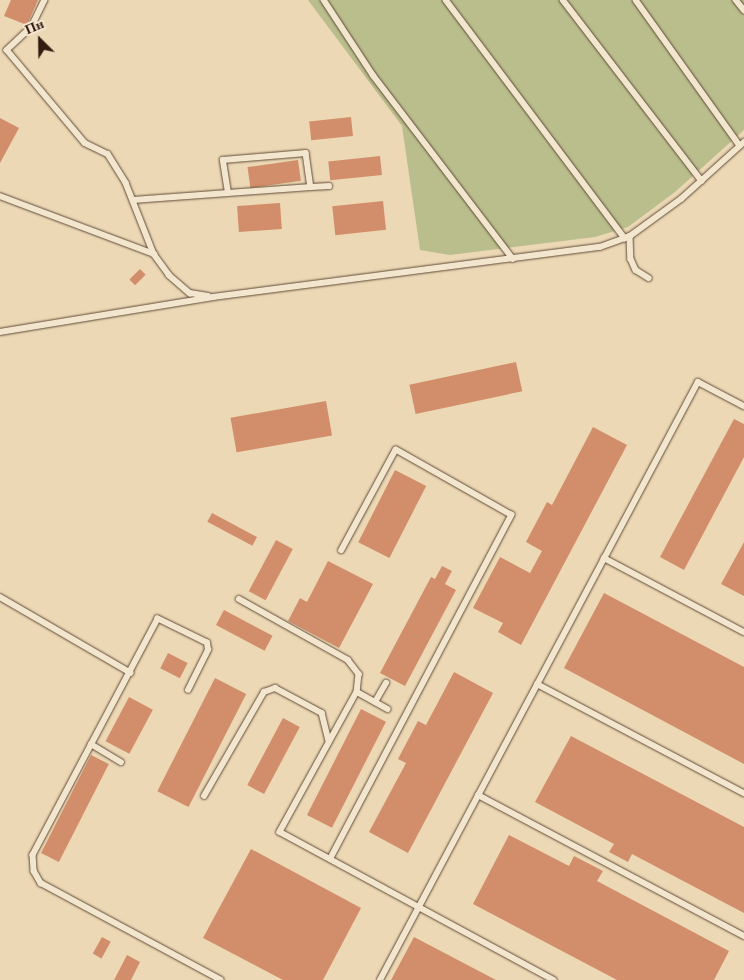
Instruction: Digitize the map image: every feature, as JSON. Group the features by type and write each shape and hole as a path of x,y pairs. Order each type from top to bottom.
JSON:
{"lane":[{"path":"45,0 32,27 7,50 84,143 108,154 133,200 154,254 169,275 190,293 212,297"},
{"path":"324,0 373,75 513,259"},
{"path":"446,0 627,237 631,259 636,270 649,278"},
{"path":"563,0 702,181"},
{"path":"0,332 212,297 600,247 627,237 702,181 742,144 636,0"},
{"path":"736,0 744,10"},
{"path":"228,193 223,160 306,153 310,187"},
{"path":"133,200 329,186"},
{"path":"0,196 154,254"},
{"path":"380,980 698,382 744,406"},
{"path":"330,859 511,515 396,450 342,550"},
{"path":"604,558 744,632"},
{"path":"0,598 131,673"},
{"path":"239,599 348,660 359,674 357,692 280,832 554,980"},
{"path":"188,690 208,650 208,643 158,619 131,673 33,854 34,871 41,883 221,980"},
{"path":"375,702 386,683"},
{"path":"537,684 744,793"},
{"path":"204,796 264,692 275,688 322,712 329,741"},
{"path":"357,692 388,709"},
{"path":"91,744 121,762"},
{"path":"478,795 744,936"}],"green space":[{"path":"308,0 744,0 744,130 675,192 628,227 595,237 450,255 420,250 402,126"}],"building":[{"path":"11,0 38,0 27,25 4,16"},
{"path":"351,117 353,136 311,140 309,121"},
{"path":"0,118 19,128 0,163"},
{"path":"380,156 382,175 330,180 328,161"},
{"path":"298,160 301,181 250,188 247,167"},
{"path":"383,201 386,230 335,235 332,206"},
{"path":"280,203 282,229 239,232 237,206"},
{"path":"140,269 146,275 135,285 129,280"},
{"path":"516,362 522,391 416,414 409,385"},
{"path":"326,401 332,435 237,452 230,418"},
{"path":"734,419 744,424 744,457 684,570 660,557"},
{"path":"593,427 627,445 521,645 498,632 503,623 473,608 500,557 530,573 542,551 526,542 547,502 552,505"},
{"path":"395,470 426,486 389,558 358,542"},
{"path":"212,513 257,537 252,546 207,522"},
{"path":"276,540 293,549 266,600 249,591"},
{"path":"744,542 744,596 721,584"},
{"path":"328,561 373,584 339,648 288,621 300,598 307,602"},
{"path":"442,566 452,571 445,584 456,590 405,686 380,673 431,577 435,579"},
{"path":"604,593 744,667 744,764 564,668"},
{"path":"224,610 273,636 265,651 216,625"},
{"path":"168,653 188,663 180,678 160,668"},
{"path":"454,672 493,693 408,853 369,832 406,763 398,759 418,721 426,725"},
{"path":"215,678 246,694 189,807 157,791"},
{"path":"129,697 153,710 129,754 106,741"},
{"path":"361,709 386,722 332,828 307,815"},
{"path":"283,718 300,727 264,794 247,785"},
{"path":"571,736 744,827 744,913 632,854 628,862 609,852 614,844 535,802"},
{"path":"91,755 109,764 59,862 41,853"},
{"path":"509,835 569,866 574,856 603,871 597,881 729,951 714,980 617,980 473,904"},
{"path":"251,849 361,908 323,980 283,980 203,938"},
{"path":"102,937 111,942 102,958 93,954"},
{"path":"414,937 496,980 391,980"},
{"path":"127,955 140,962 131,980 114,980"}]}
